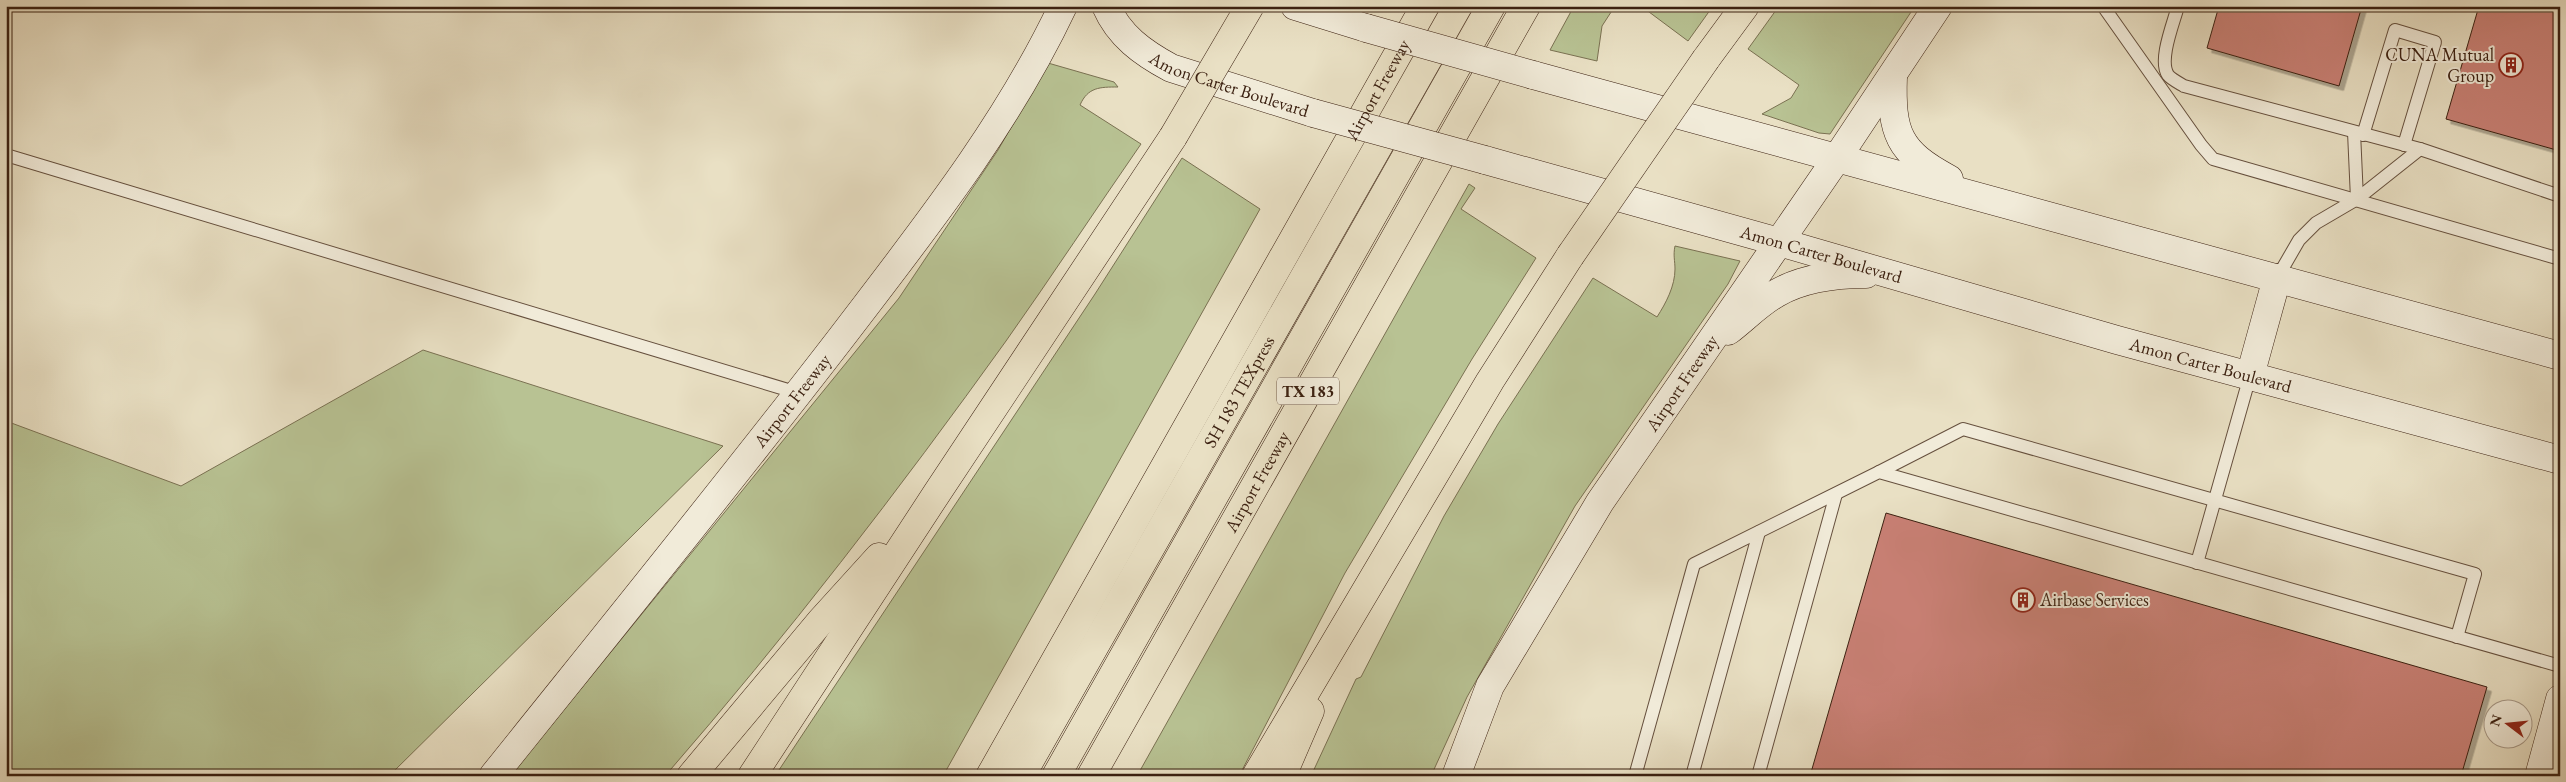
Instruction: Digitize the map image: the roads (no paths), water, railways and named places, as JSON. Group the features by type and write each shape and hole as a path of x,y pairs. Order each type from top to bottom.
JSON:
{"highway":[{"path":"752,776 937,492 1173,137 1250,6"},
{"name":"Airport Freeway","path":"990,776 1425,6"},
{"name":"SH 183 TEXpress","path":"1021,776 1458,6"},
{"name":"SH 183 TEXpress","path":"1056,776 1491,6"},
{"name":"Airport Freeway","path":"1091,776 1526,6"},
{"path":"1256,776 1490,381 1570,256 1706,59 1745,6"},
{"path":"691,776 820,622 937,492"},
{"path":"1282,776 1348,632 1415,505"}],"street":[{"name":"Airport Freeway","path":"493,776 798,393 932,220 1015,95 1063,6"},
{"name":"Amon Carter Boulevard","path":"1106,6 1128,39 1155,60 1171,68 1313,113 1779,242 2117,340 2560,460"},
{"path":"1295,6 1533,75 2556,353"},
{"name":"Airport Freeway","path":"1456,776 1490,686 1600,502 1893,76 1938,6"},
{"path":"1893,76 1892,111 1900,141 1926,167 1980,195"},
{"path":"1705,349 1776,293 1808,281 1842,274 1898,277"},
{"path":"2250,376 2277,278"},
{"path":"2538,776 2560,699"}],"lane":[{"path":"2103,6 2200,145 2213,159 2560,259"},
{"path":"2178,6 2165,55 2164,66 2168,76 2184,86 2420,149 2560,196"},
{"path":"2357,199 2358,134 2395,30 2435,42 2404,145"},
{"path":"2277,278 2299,240 2316,223 2357,199 2420,149"},
{"path":"6,154 798,393"},
{"path":"2197,563 2250,376"},
{"path":"1635,776 1694,564 1964,429 2475,574 2457,637"},
{"path":"1879,472 2560,666"},
{"path":"1758,776 1836,494"},
{"path":"1692,776 1759,532"}],"place":[{"name":"CUNA Mutual Group","path":"2511,65"},
{"name":"Airbase Services","path":"2023,600"}]}
